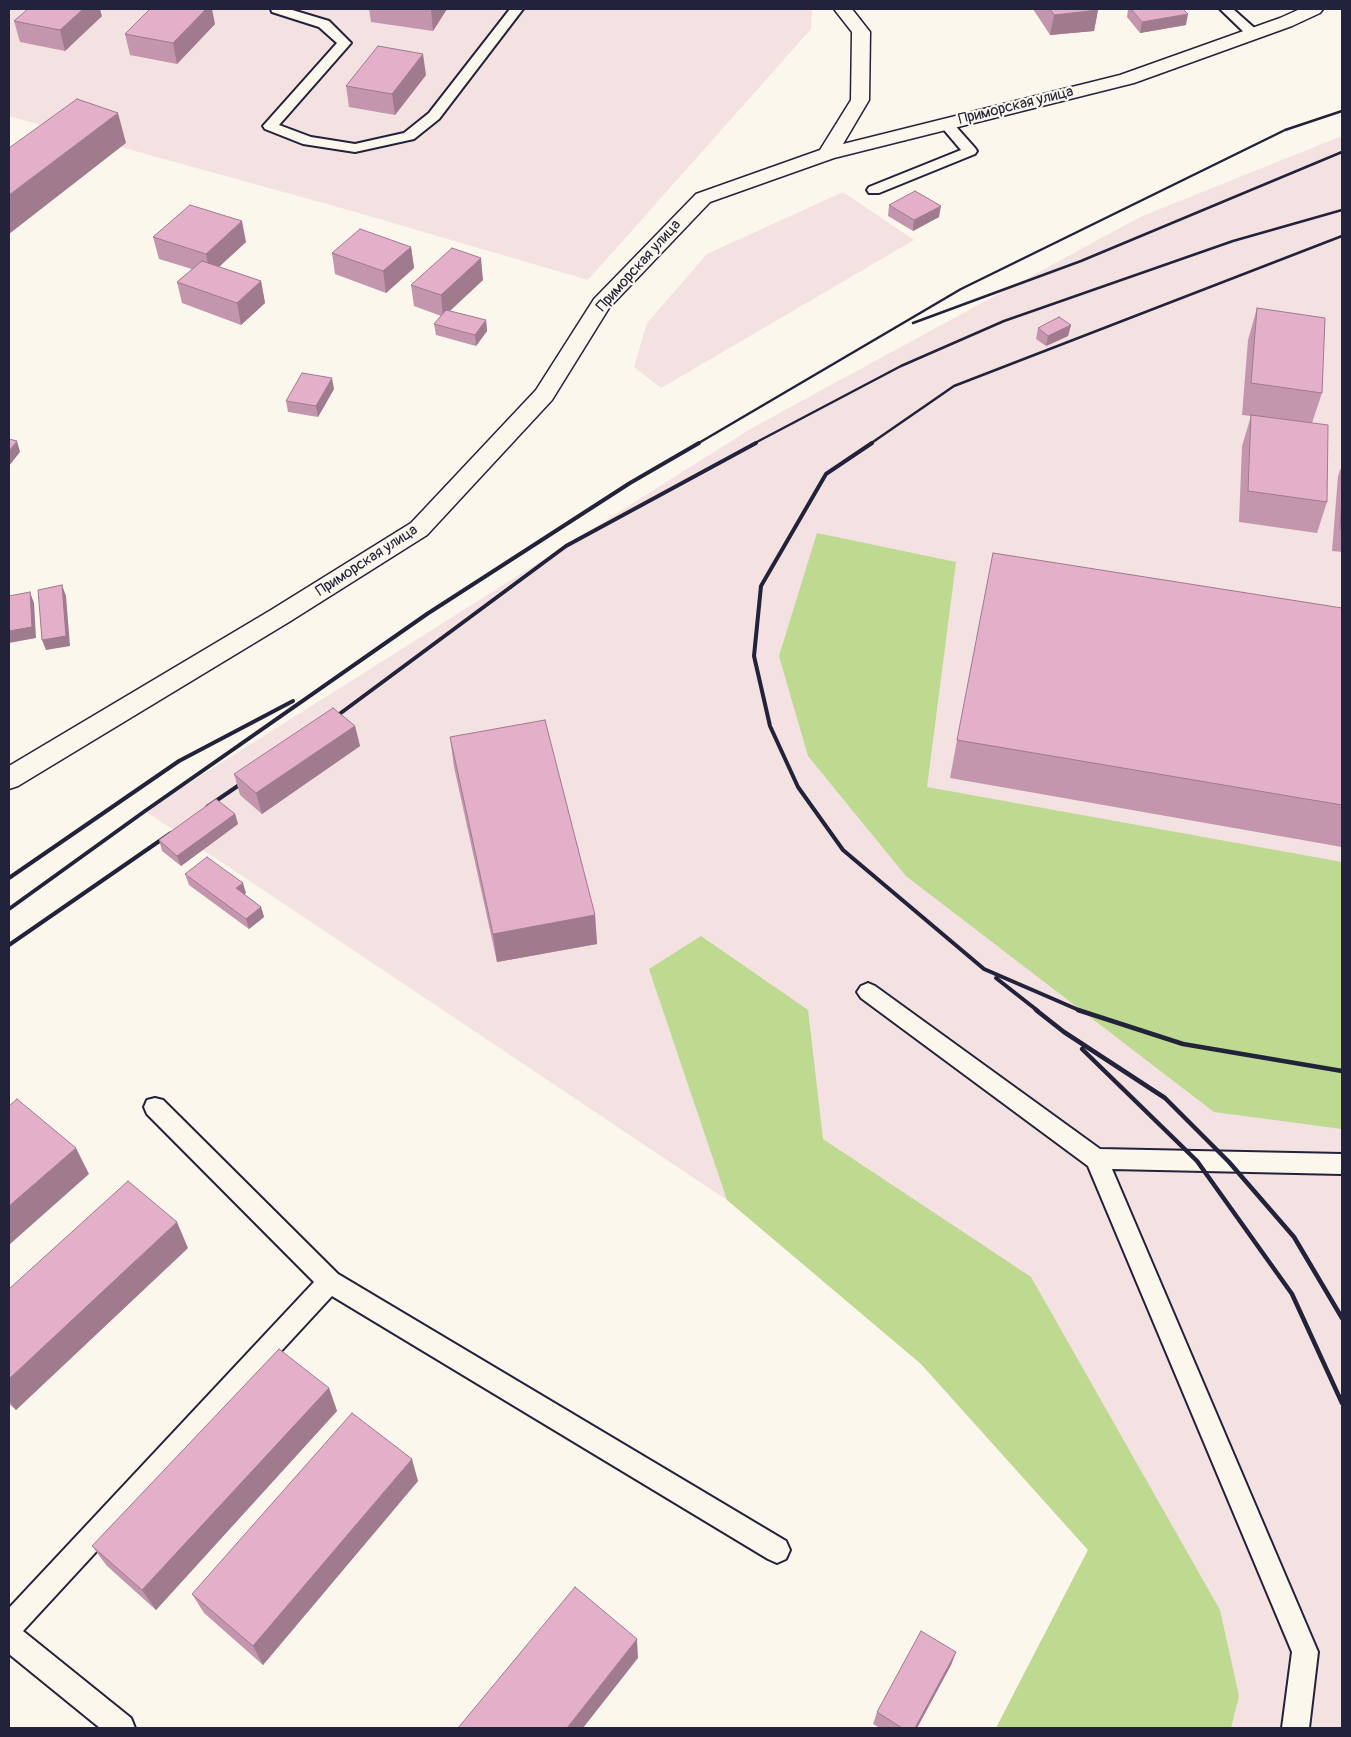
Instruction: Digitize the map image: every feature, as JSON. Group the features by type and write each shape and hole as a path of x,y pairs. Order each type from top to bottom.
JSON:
{"street":[{"path":"843,9 861,32"},
{"path":"827,154 860,100 861,32 859,9"},
{"name":"Приморская улица","path":"9,779 280,616 419,529 544,395 601,304 703,198 827,154 1127,79 1314,9"}],"lane":[{"path":"277,9 324,24 344,42 270,126 308,141 355,148 409,136 434,116 517,9"},
{"path":"1226,9 1253,33"},
{"path":"874,190 970,151 946,124"},
{"path":"868,992 1096,1159 1306,1652 1296,1728"},
{"path":"155,1107 330,1282 777,1550"},
{"path":"1096,1159 1342,1164"},
{"path":"9,1627 330,1282"},
{"path":"9,1637 121,1728"}],"shaded area":[{"path":"9,9 812,9 811,29 588,280 352,211 9,116"},
{"path":"1342,136 1342,1728 996,1728 1088,1550 921,1364 727,1200 145,811 752,428 1140,217"},
{"path":"843,192 914,240 661,388 634,367 647,323 707,254"}],"green space":[{"path":"817,533 956,562 927,787 1342,862 1342,1129 1214,1112 906,876 808,756 779,656"},
{"path":"701,936 808,1010 823,1139 1031,1277 1220,1610 1239,1696 1231,1728 996,1728 1088,1550 921,1364 727,1200 649,969"}],"building":[{"path":"28,9 83,9 60,30 14,21"},
{"path":"150,9 206,9 173,43 125,34"},
{"path":"1050,9 1097,9 1098,10 1054,15"},
{"path":"1131,9 1183,9 1188,14 1142,22"},
{"path":"378,46 423,54 392,94 346,86"},
{"path":"77,99 118,113 9,195 9,148"},
{"path":"915,191 941,206 914,220 889,205"},
{"path":"190,205 242,221 206,254 153,237"},
{"path":"360,229 411,247 383,271 332,253"},
{"path":"452,248 481,258 441,295 411,285"},
{"path":"202,261 261,281 237,303 177,282"},
{"path":"1257,308 1325,318 1322,393 1251,383"},
{"path":"446,310 486,320 475,335 434,324"},
{"path":"1059,317 1071,325 1048,336 1038,328"},
{"path":"302,373 332,378 316,406 286,401"},
{"path":"1251,415 1328,425 1327,502 1248,491"},
{"path":"9,439 17,441 9,451"},
{"path":"1342,498 1342,530 1340,529"},
{"path":"993,553 1342,608 1342,805 957,740"},
{"path":"62,585 66,636 42,640 38,590"},
{"path":"30,592 32,627 9,631 9,596"},
{"path":"333,708 355,726 256,793 234,774"},
{"path":"545,720 595,915 493,934 450,737"},
{"path":"216,799 235,814 177,856 159,840"},
{"path":"207,857 243,883 236,888 261,907 246,919 185,874"},
{"path":"17,1099 76,1148 9,1206 9,1106"},
{"path":"128,1181 177,1222 9,1379 9,1289"},
{"path":"279,1349 329,1388 142,1590 92,1546"},
{"path":"352,1413 412,1459 253,1646 192,1594"},
{"path":"575,1587 637,1639 567,1728 458,1728"},
{"path":"921,1631 956,1652 915,1728 902,1728 877,1712"}],"railway":[{"path":"697,444 961,289 1285,130 1342,111"},
{"path":"913,323 1081,261 1342,152"},
{"path":"753,444 901,366 1004,321 1233,241 1342,210"},
{"path":"870,444 954,386 1342,236"},
{"path":"9,909 145,811 427,614 630,483 699,443"},
{"path":"330,721 566,546 756,443"},
{"path":"872,443 826,474 761,586 754,656 770,726 798,787 843,850 984,969 1081,1011"},
{"path":"9,878 179,761 293,701"},
{"path":"207,807 248,779"},
{"path":"9,945 171,833"},
{"path":"996,978 1038,1011"},
{"path":"1036,1010 1064,1032 1165,1098 1229,1162 1294,1237 1342,1318"},
{"path":"1081,1011 1183,1044 1342,1071"},
{"path":"1082,1049 1197,1161 1292,1294 1342,1403"}]}
